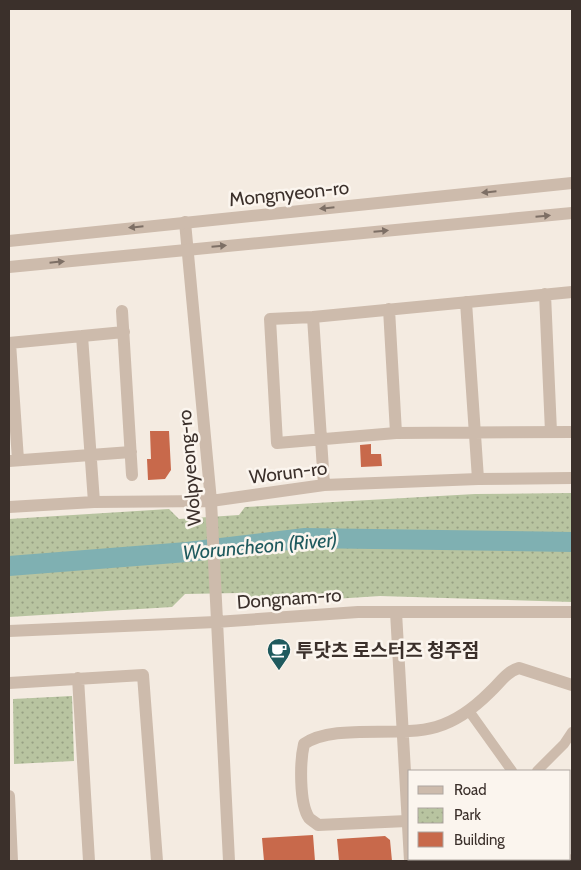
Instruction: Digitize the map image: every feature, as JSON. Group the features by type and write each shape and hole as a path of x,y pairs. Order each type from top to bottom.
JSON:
{"street":[{"name":"Mongnyeon-ro","path":"9,241 572,183"},
{"path":"9,267 572,213"},
{"name":"Wolpyeong-ro","path":"185,222 211,501 229,861"},
{"path":"572,292 314,317 270,319 277,443 321,438 396,434 572,432"},
{"path":"545,294 551,432"},
{"path":"466,302 478,479"},
{"path":"389,310 396,434"},
{"path":"122,311 132,475"},
{"path":"314,317 324,485"},
{"path":"124,332 9,343 14,460 131,452"},
{"path":"82,336 94,502"},
{"name":"Worun-ro","path":"9,507 94,502 211,501 324,485 478,479 572,478"},
{"name":"Dongnam-ro","path":"9,631 216,622 358,612 572,612"},
{"path":"396,612 401,732 408,821 318,825 310,818 305,806 301,759 304,744 314,737 337,734 401,732 436,727 469,711 506,675 519,668 572,685"},
{"path":"9,683 143,674 157,861"},
{"path":"78,678 89,861"},
{"path":"469,711 511,770"},
{"path":"538,770 564,744 572,732"},
{"path":"9,796 12,861"}],"green space":[{"path":"572,493 572,602 380,596 257,604 238,593 185,594 172,607 9,617 9,519 169,509 179,519 239,515 245,507 475,494"},
{"path":"72,696 74,761 14,764 13,699"}],"building":[{"path":"150,431 169,431 171,470 165,479 148,480 147,459 151,459"},
{"path":"371,444 371,454 381,454 382,466 361,467 360,445"},
{"path":"313,835 315,861 264,861 262,838"},
{"path":"385,836 390,840 392,861 339,861 337,839"}],"waterway":[{"name":"Woruncheon (River)","path":"9,566 187,552 305,538 572,542"}],"place":[{"name":"투닷츠 로스터즈 청주점","path":"279,671"}]}
